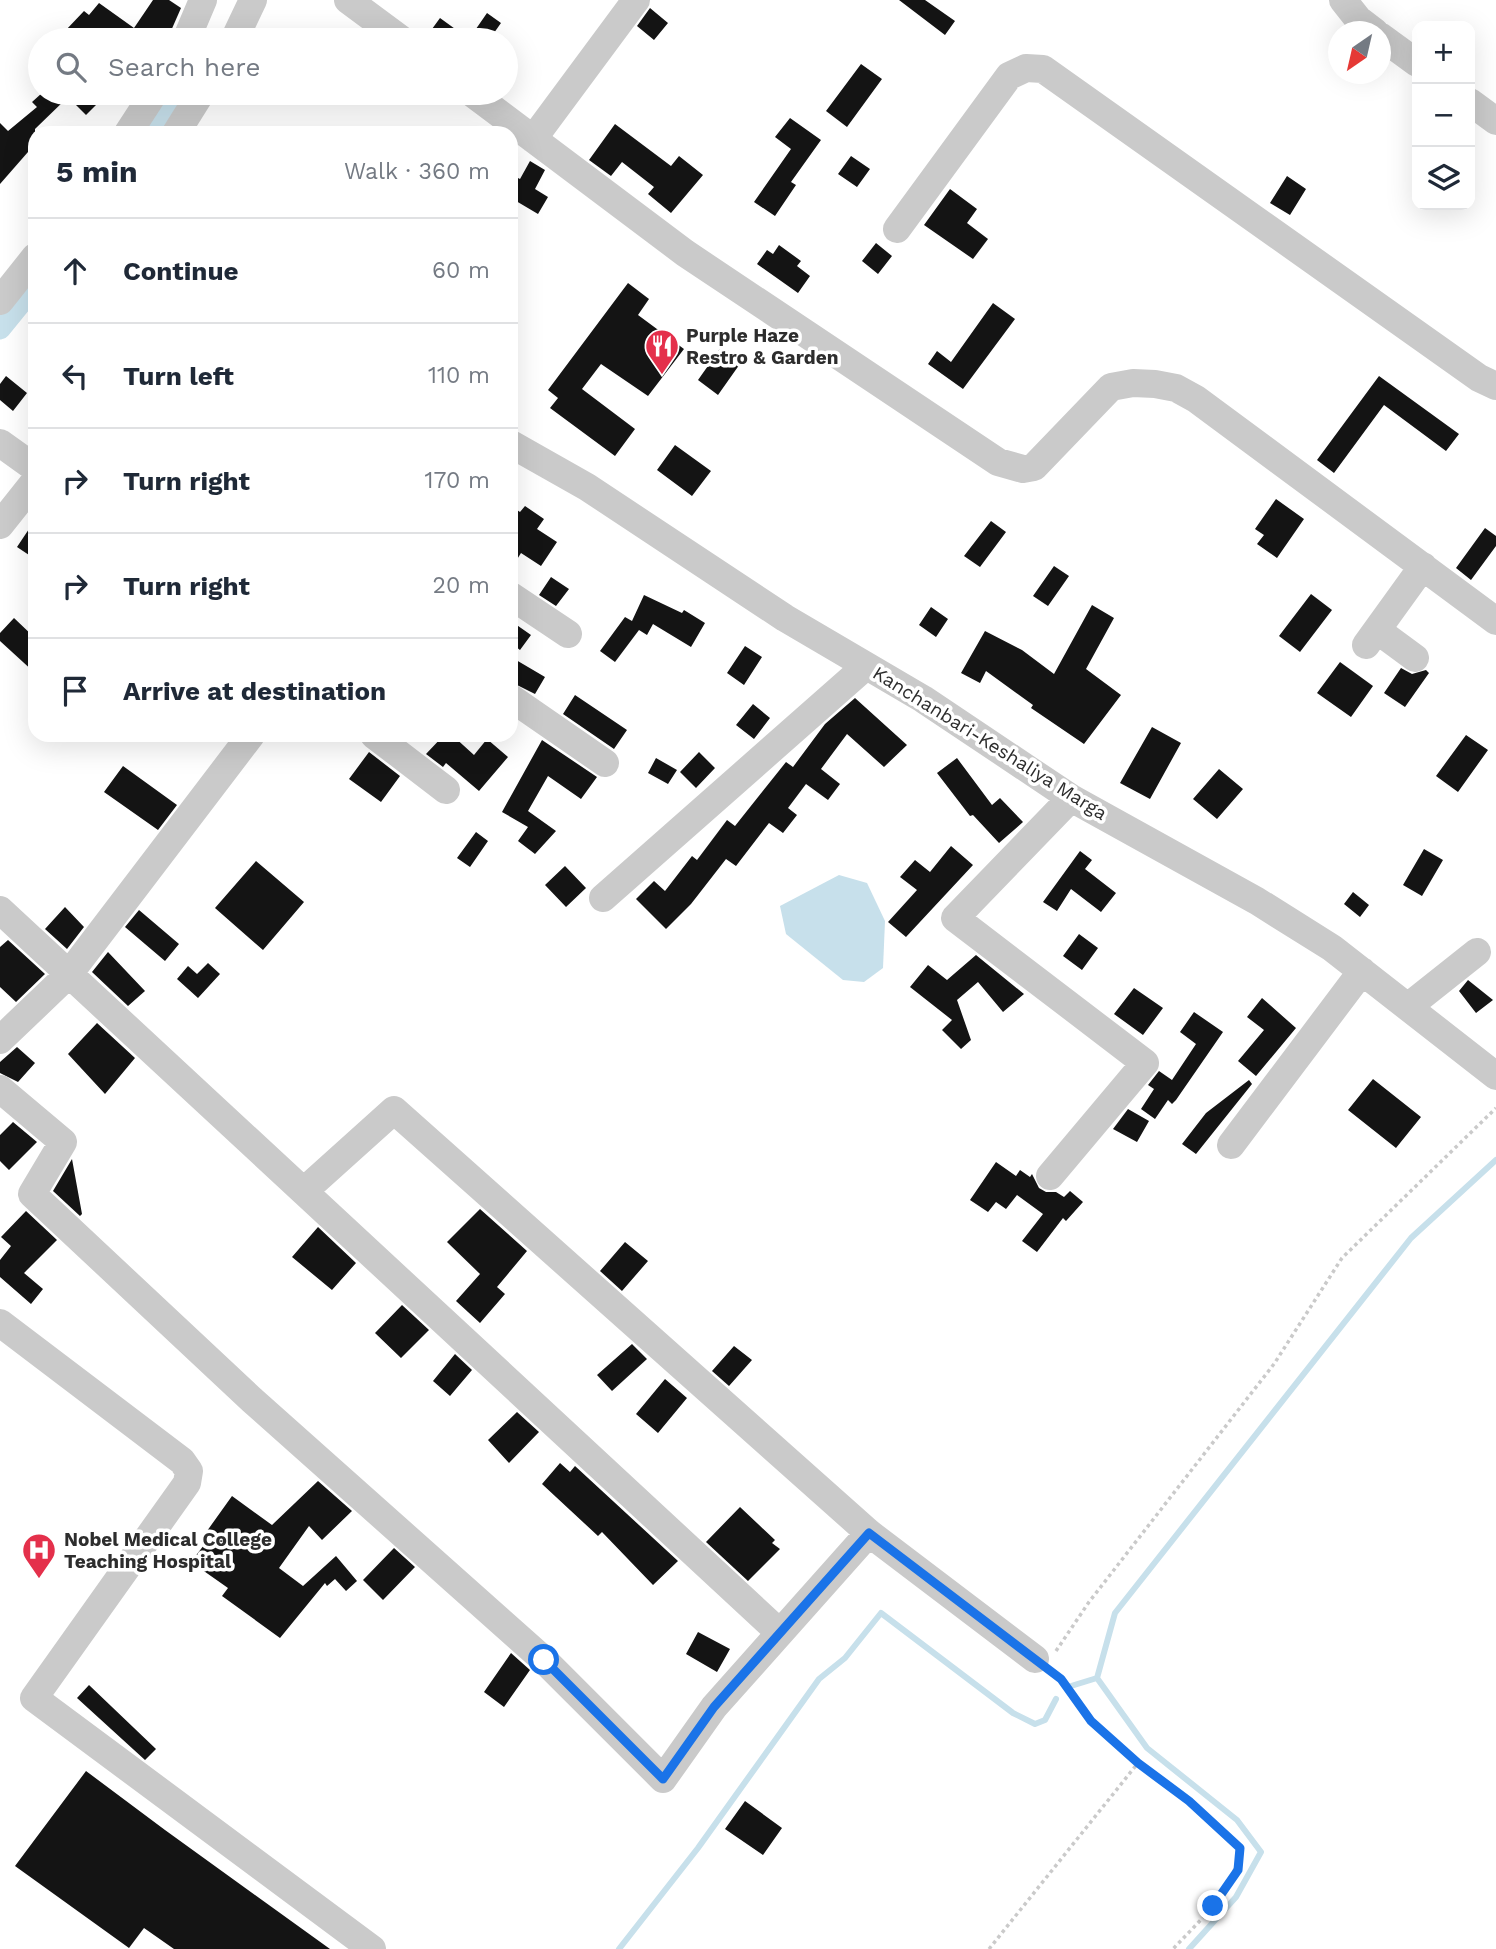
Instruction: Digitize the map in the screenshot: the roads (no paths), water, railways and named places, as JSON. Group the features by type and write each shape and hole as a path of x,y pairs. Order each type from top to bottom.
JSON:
{"street":[{"path":"191,28 203,0"},
{"path":"240,28 253,0"},
{"path":"348,0 386,28"},
{"path":"533,139 636,0"},
{"path":"1343,0 1361,21"},
{"path":"1391,44 1412,59"},
{"path":"897,229 1009,76 1026,68 1043,69 1479,378 1496,386"},
{"path":"133,126 146,105"},
{"path":"180,126 194,105"},
{"path":"488,105 516,126"},
{"path":"1475,106 1496,121"},
{"path":"518,128 685,253 998,462 1023,469 1034,467 1111,387 1133,383 1176,388 1228,422 1496,621"},
{"path":"0,301 28,266"},
{"path":"0,443 28,463"},
{"name":"Kanchanbari-Keshaliya Marga","path":"518,448 587,487 722,578 923,699 1071,799 1257,901 1332,948 1496,1076"},
{"path":"0,525 28,490"},
{"path":"1415,658 1372,637 1423,566"},
{"path":"518,601 568,634"},
{"path":"603,898 866,666"},
{"path":"518,703 605,763"},
{"path":"0,1040 69,974 246,742"},
{"path":"383,742 446,790"},
{"path":"1049,1176 1145,1063 955,918 1071,799"},
{"path":"0,910 779,1632"},
{"path":"1409,1006 1477,952"},
{"path":"1231,1145 1362,971"},
{"path":"0,1089 63,1142 32,1194 252,1400 544,1660 663,1779 714,1707 869,1533"},
{"path":"304,1191 394,1110 869,1533 1040,1663"},
{"path":"0,1322 182,1461 189,1471 187,1483 34,1698 372,1949"}],"water":[{"path":"839,875 867,883 885,921 883,968 864,982 843,980 786,934 780,906"}],"waterway":[{"path":"159,126 176,105"},
{"path":"0,329 28,295"},
{"path":"1189,1949 1236,1897 1261,1852 1237,1820 1147,1748 1097,1678 1115,1613 1411,1238 1496,1160"},
{"path":"619,1949 698,1848 819,1679 845,1658 881,1613 1013,1713 1035,1724 1045,1720 1056,1699"},
{"path":"1071,1686 1097,1678"}],"place":[{"name":"Purple Haze Restro & Garden","path":"662,376"},
{"name":"Nobel Medical College Teaching Hospital","path":"39,1580"}]}
